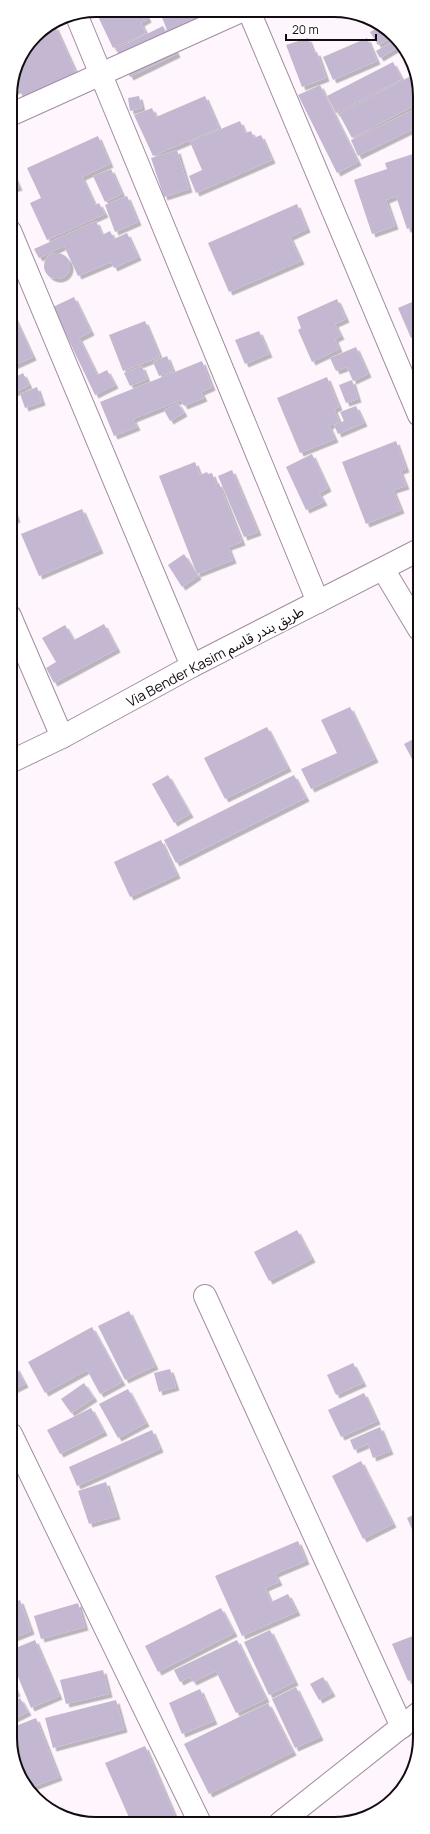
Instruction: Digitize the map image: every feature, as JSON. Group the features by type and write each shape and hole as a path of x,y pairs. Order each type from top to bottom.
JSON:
{"street":[{"path":"17,112 228,17"},
{"path":"252,17 413,401"},
{"path":"78,20 318,602"},
{"path":"17,248 192,666"},
{"name":"Via Bender Kasim طريق بندر قاسم","path":"17,759 62,737 192,666 413,553"},
{"path":"383,569 413,619"},
{"path":"17,632 62,737"},
{"path":"205,1296 402,1727"},
{"path":"17,1446 197,1817"},
{"path":"288,1817 413,1718"}],"building":[{"path":"98,17 147,17 148,19 141,23 146,33 113,48"},
{"path":"162,17 205,17 208,25 171,40"},
{"path":"163,26 177,54 130,77 116,49"},
{"path":"56,28 78,77 25,101 19,89 17,90 20,76 30,52 40,40"},
{"path":"375,29 389,39 378,45 370,32"},
{"path":"308,38 314,53 317,52 326,78 302,87 286,45"},
{"path":"367,38 377,61 333,80 323,57"},
{"path":"391,42 397,48 380,58 376,51"},
{"path":"393,62 402,79 336,113 327,96"},
{"path":"409,77 411,81 413,106 352,138 339,114"},
{"path":"320,85 358,162 337,173 298,95"},
{"path":"139,96 142,108 130,111 128,98"},
{"path":"205,96 219,128 153,156 134,115 152,108 156,117"},
{"path":"413,110 413,129 358,156 351,140"},
{"path":"240,121 245,133 251,131 254,138 261,135 272,160 196,193 189,176 202,170 190,142"},
{"path":"98,136 110,164 82,177 95,205 99,203 105,214 47,240 30,203 41,198 27,168"},
{"path":"177,150 189,189 164,197 151,158"},
{"path":"413,154 413,227 407,229 396,196 386,200 395,226 372,234 354,180 387,169 385,163"},
{"path":"111,169 122,194 105,202 93,176"},
{"path":"127,196 138,222 115,232 105,205"},
{"path":"297,204 307,229 290,237 301,261 229,292 208,243"},
{"path":"96,221 102,235 110,231 114,239 127,233 138,257 114,268 111,262 78,276 64,246 39,258 34,249"},
{"path":"57,253 66,257 70,266 66,275 57,279 48,275 44,266 48,257"},
{"path":"74,297 91,332 79,338 97,375 107,370 115,385 95,395 53,307"},
{"path":"337,299 346,319 335,324 341,336 335,339 339,349 312,362 298,330 301,328 297,317"},
{"path":"413,302 413,337 411,338 398,308"},
{"path":"145,321 160,357 123,371 109,335"},
{"path":"17,322 33,357 17,364"},
{"path":"259,331 269,354 245,364 235,340"},
{"path":"356,347 368,374 353,381 347,367 336,371 330,358"},
{"path":"167,356 173,371 159,376 153,362"},
{"path":"202,361 212,387 201,392 204,398 184,406 181,400 133,419 137,427 114,436 100,402"},
{"path":"142,366 147,379 130,386 124,373"},
{"path":"23,373 29,385 17,391 17,376"},
{"path":"327,377 339,407 334,409 339,421 329,426 335,439 300,453 277,398"},
{"path":"352,380 358,399 346,403 339,385"},
{"path":"37,387 42,402 25,408 20,394"},
{"path":"178,403 184,413 170,421 164,410"},
{"path":"356,406 364,423 338,434 334,425 344,421 340,412"},
{"path":"396,441 406,469 400,471 406,486 393,490 401,510 366,524 342,462"},
{"path":"312,454 328,488 319,493 324,502 306,510 286,467"},
{"path":"195,462 200,475 207,472 208,474 212,473 216,484 219,483 242,542 228,547 233,560 197,574 159,476"},
{"path":"232,470 258,532 244,537 218,476"},
{"path":"82,509 100,550 39,576 21,534"},
{"path":"184,554 198,576 182,587 168,565"},
{"path":"104,624 117,649 54,683 46,668 56,662 42,638 65,625 74,640"},
{"path":"350,707 375,759 311,789 301,769 337,753 321,720"},
{"path":"267,727 288,768 225,799 204,758"},
{"path":"413,739 413,761 404,744"},
{"path":"168,775 190,814 174,823 152,784"},
{"path":"294,775 306,798 176,863 164,840"},
{"path":"161,840 177,875 130,897 114,862"},
{"path":"297,1230 312,1259 269,1281 254,1252"},
{"path":"129,1311 155,1366 125,1380 98,1326"},
{"path":"92,1327 122,1382 100,1394 87,1370 45,1393 28,1362"},
{"path":"353,1363 363,1383 336,1395 327,1375"},
{"path":"17,1369 25,1384 17,1388"},
{"path":"170,1369 176,1387 159,1392 154,1373"},
{"path":"84,1383 94,1398 71,1413 61,1399"},
{"path":"128,1389 146,1423 118,1438 99,1404"},
{"path":"364,1393 377,1421 341,1437 328,1410"},
{"path":"91,1408 104,1432 60,1454 47,1430"},
{"path":"380,1427 390,1451 373,1458 368,1444 354,1450 350,1440"},
{"path":"152,1430 160,1449 77,1486 69,1467"},
{"path":"361,1461 393,1524 363,1539 332,1476"},
{"path":"106,1482 117,1516 89,1524 78,1491"},
{"path":"413,1515 413,1531 407,1518"},
{"path":"298,1541 306,1561 275,1574 279,1582 265,1588 271,1602 288,1594 297,1612 242,1636 215,1576"},
{"path":"20,1600 31,1631 17,1637 17,1601"},
{"path":"78,1603 85,1627 41,1639 34,1616"},
{"path":"221,1608 234,1633 158,1672 145,1646"},
{"path":"270,1630 295,1682 269,1695 244,1642"},
{"path":"413,1636 413,1679 408,1681 392,1644"},
{"path":"35,1640 59,1696 31,1708 17,1674 17,1648"},
{"path":"237,1640 266,1699 236,1713 216,1671 193,1682 190,1677 180,1682 174,1670"},
{"path":"103,1670 109,1694 66,1704 60,1680"},
{"path":"323,1677 332,1693 319,1700 310,1684"},
{"path":"296,1687 320,1737 295,1748 272,1699"},
{"path":"200,1689 214,1721 182,1734 169,1703"},
{"path":"20,1698 28,1712 17,1718 17,1700"},
{"path":"116,1700 124,1729 53,1748 45,1718"},
{"path":"268,1703 293,1752 209,1794 184,1744"},
{"path":"36,1718 59,1777 33,1786 25,1773 20,1758 17,1726"},
{"path":"145,1746 175,1817 129,1817 105,1763"}]}
